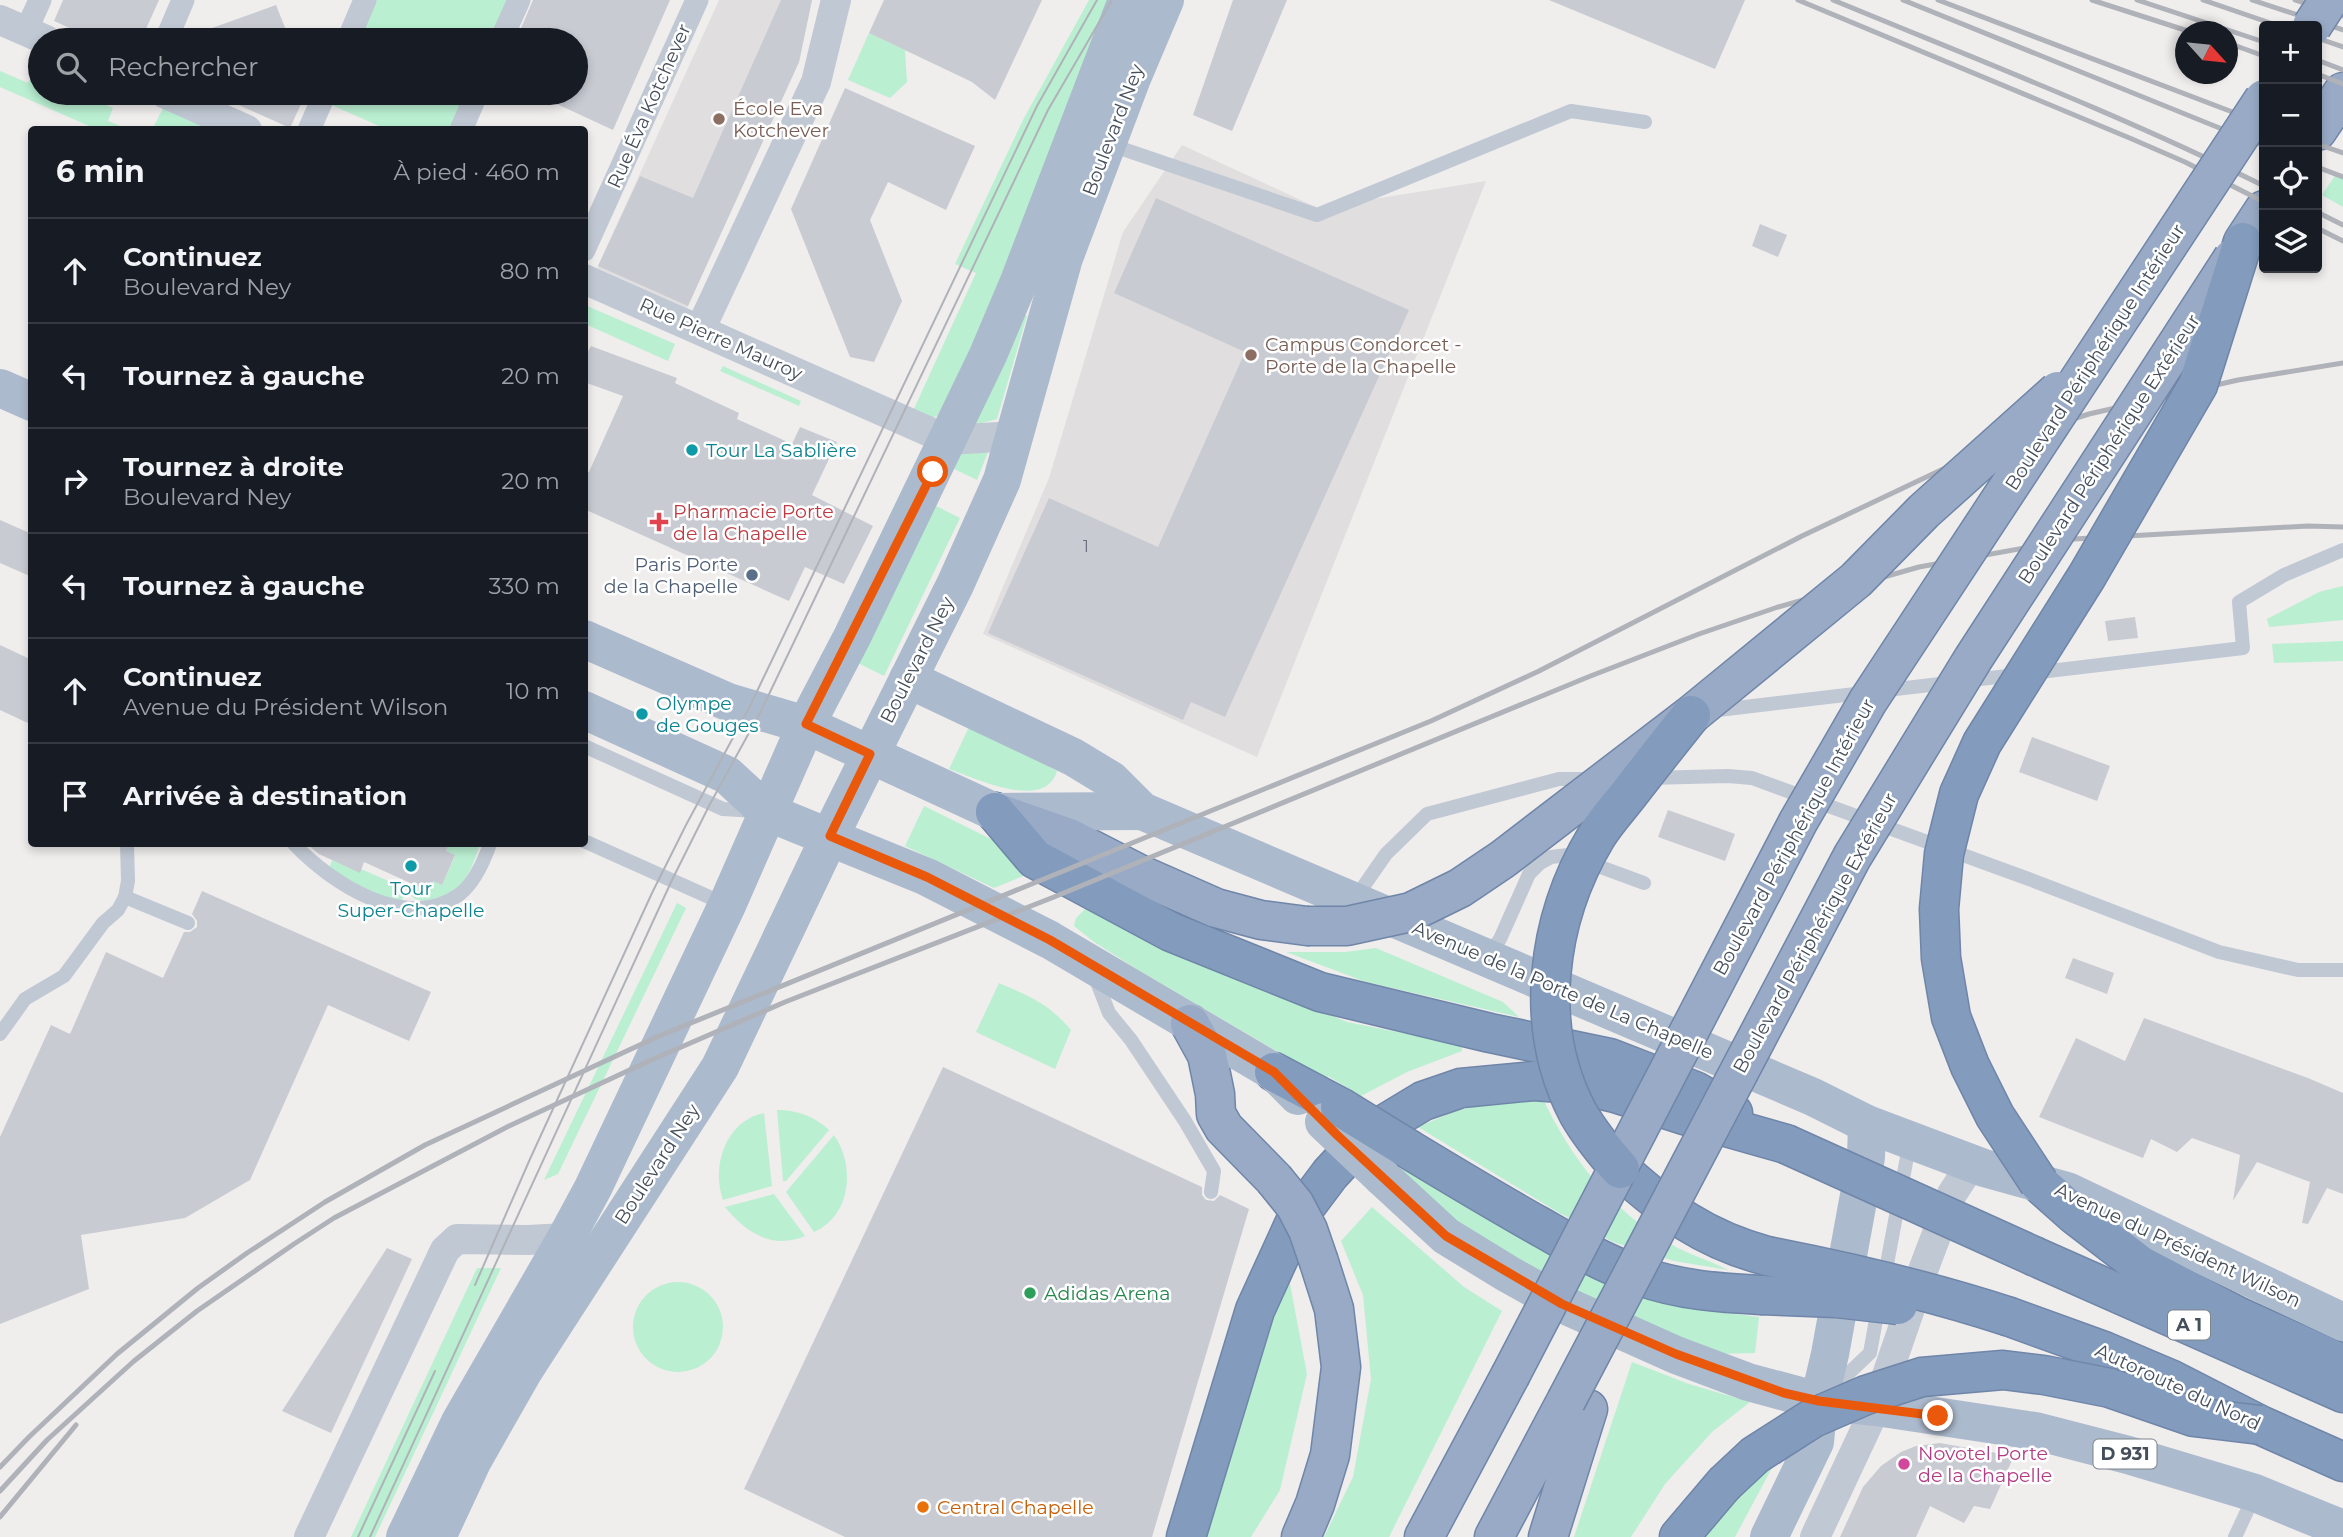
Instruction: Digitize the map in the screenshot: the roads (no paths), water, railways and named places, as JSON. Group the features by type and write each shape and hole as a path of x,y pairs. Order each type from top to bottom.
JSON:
{"highway":[{"path":"2315,21 2329,0"},
{"path":"2322,124 2343,92"},
{"name":"Boulevard Périphérique Intérieur","path":"1424,1537 1812,798 1868,701 2259,107"},
{"name":"Boulevard Périphérique Extérieur","path":"1494,1537 1577,1405 1630,1281 1852,857 1973,659 2259,218"},
{"path":"2243,242 2199,385 2087,576 1982,743 1959,794 1944,854 1939,909 1941,958 1951,1017 1970,1066 1995,1116 2039,1183 2075,1215 2140,1265 2237,1316 2343,1364"},
{"path":"995,812 1069,838 1141,875 1205,904 1240,916 1329,927 1369,923 1411,912 1437,900 1503,859 1675,717 1856,580 1962,475 2096,357"},
{"path":"1675,717 1597,834 1568,894 1555,942 1550,999 1554,1040 1577,1112 1620,1169 1684,1222 1723,1242 1768,1256 1829,1267 1911,1287 2010,1317"},
{"path":"995,812 1035,859 1171,932 1320,992 1610,1058 1695,1091 1786,1144"},
{"path":"1190,1024 1207,1055 1216,1114 1224,1129 1274,1179 1295,1205 1308,1230 1334,1309 1341,1367 1330,1455 1315,1504 1301,1537"},
{"path":"1274,1072 1332,1115 1410,1150 1594,1258 1641,1276 1716,1293 1836,1298 2010,1317"},
{"path":"1186,1537 1255,1310 1268,1280 1297,1218 1365,1136 1436,1096 1461,1088 1534,1081 1576,1084 1615,1093 1786,1144"},
{"name":"A 1","path":"1786,1144 2343,1392"},
{"name":"Autoroute du Nord","path":"2010,1317 2115,1355 2343,1462"},
{"path":"1679,1537 1724,1484 1755,1455 1813,1418 1867,1395 1922,1377 2003,1370 2044,1375 2110,1388 2194,1417 2260,1425"},
{"path":"1548,1537 1577,1405"},
{"path":"1275,1537 1330,1455"}],"main road":[{"name":"Boulevard Ney","path":"405,1537 460,1422 599,1176 727,905 806,724 852,637 948,440 1018,284 1127,0"},
{"name":"Boulevard Ney","path":"437,1537 473,1460 523,1372 720,1067 830,836 955,585 1002,480 1064,258 1165,0"},
{"path":"0,388 28,400"},
{"name":"Avenue de la Porte de La Chapelle","path":"588,641 728,702 806,724 995,812 1142,811"},
{"name":"Avenue de la Porte de La Chapelle","path":"908,678 1073,757 1111,780 1142,811 1813,1097 1887,1134 1989,1168"},
{"path":"588,712 727,775 767,812 927,877 1050,940 1274,1072"},
{"path":"1332,1115 1382,1177 1446,1236 1562,1304 1748,1382 1819,1401 1888,1410"},
{"path":"1769,1537 1815,1442 1819,1401 1866,1157 1887,1134"},
{"name":"Avenue du Président Wilson","path":"1989,1168 2078,1196 2343,1321"},
{"name":"D 931","path":"1888,1410 2035,1431 2129,1455 2255,1493 2323,1524"}],"street":[{"path":"24,31 40,0"},
{"path":"171,28 183,0"},
{"path":"353,28 365,0"},
{"path":"506,28 519,0"},
{"name":"Rue Éva Kotchever","path":"588,241 696,0"},
{"path":"700,330 816,82 836,0"},
{"path":"191,105 238,126"},
{"path":"311,126 320,105"},
{"path":"463,126 472,105"},
{"name":"Rue Pierre Mauroy","path":"588,281 948,440"},
{"path":"948,440 1015,436"},
{"path":"1815,1537 1888,1410 1925,1265 1952,1194 1989,1168"},
{"path":"309,1537 444,1250 457,1239 566,1238"}],"lane":[{"path":"1107,144 1317,215 1572,111 1645,122"},
{"path":"1675,717 1669,716 2243,648 2239,601 2284,575 2343,550"},
{"path":"1640,778 1645,732"},
{"path":"588,748 723,809 767,812"},
{"path":"1353,901 1386,854 1427,814 1559,779 1728,776 1752,778 2219,952 2298,970 2343,970"},
{"path":"588,843 727,905"},
{"path":"0,1034 25,999 64,976 103,923 118,910 125,897 128,881 127,847"},
{"path":"297,847 338,882 365,897 395,905 419,907 444,903 461,893 474,879 489,847"},
{"path":"1488,958 1500,939 1529,874 1551,857 1568,855 1644,883"},
{"path":"125,897 188,923"},
{"path":"1090,962 1109,1013 1185,1121 1214,1171 1211,1192"},
{"path":"1873,1202 1878,1175"},
{"path":"1854,1309 1863,1255"},
{"path":"1819,1401 1847,1350"},
{"path":"2235,1537 2255,1493"}],"tram line":[{"path":"475,1285 652,893 749,708 1037,106 1097,0"},
{"path":"370,1537 672,880 761,711 1048,110 1112,0"},
{"path":"358,1537 435,1371"}],"railway":[{"path":"1798,0 2132,139 2259,199"},
{"path":"1833,0 2104,112 2259,184"},
{"path":"1903,0 2259,144"},
{"path":"1938,0 2259,122"},
{"path":"2092,0 2175,27"},
{"path":"2137,0 2259,40"},
{"path":"2203,0 2264,21"},
{"path":"2252,0 2343,30"},
{"path":"2295,0 2343,16"},
{"path":"2322,40 2343,47"},
{"path":"2238,47 2259,54"},
{"path":"2322,62 2343,70"},
{"path":"2322,76 2343,84"},
{"path":"2322,146 2343,153"},
{"path":"2322,169 2343,177"},
{"path":"2322,214 2343,225"},
{"path":"2322,230 2343,241"},
{"path":"0,1467 117,1354 198,1288 325,1202 425,1145 659,1036 1431,721 1539,671 1802,536 1979,452 2089,414 2238,380 2343,363"},
{"path":"0,1491 47,1440 134,1361 197,1311 334,1218 509,1126 785,1002 1054,897 1588,677 1778,607 1919,567 2074,539 2308,526 2343,527"},
{"path":"0,1517 76,1425"}],"place":[{"name":"École Eva Kotchever","path":"719,119"},
{"name":"Campus Condorcet - Porte de la Chapelle","path":"1251,355"},
{"name":"Tour La Sablière","path":"692,450"},
{"name":"Pharmacie Porte de la Chapelle","path":"659,522"},
{"name":"Paris Porte de la Chapelle","path":"752,575"},
{"name":"Olympe de Gouges","path":"642,714"},
{"name":"Tour Super-Chapelle","path":"411,866"},
{"name":"Adidas Arena","path":"1030,1293"},
{"name":"Novotel Porte de la Chapelle","path":"1904,1464"},
{"name":"Central Chapelle","path":"923,1507"}]}
